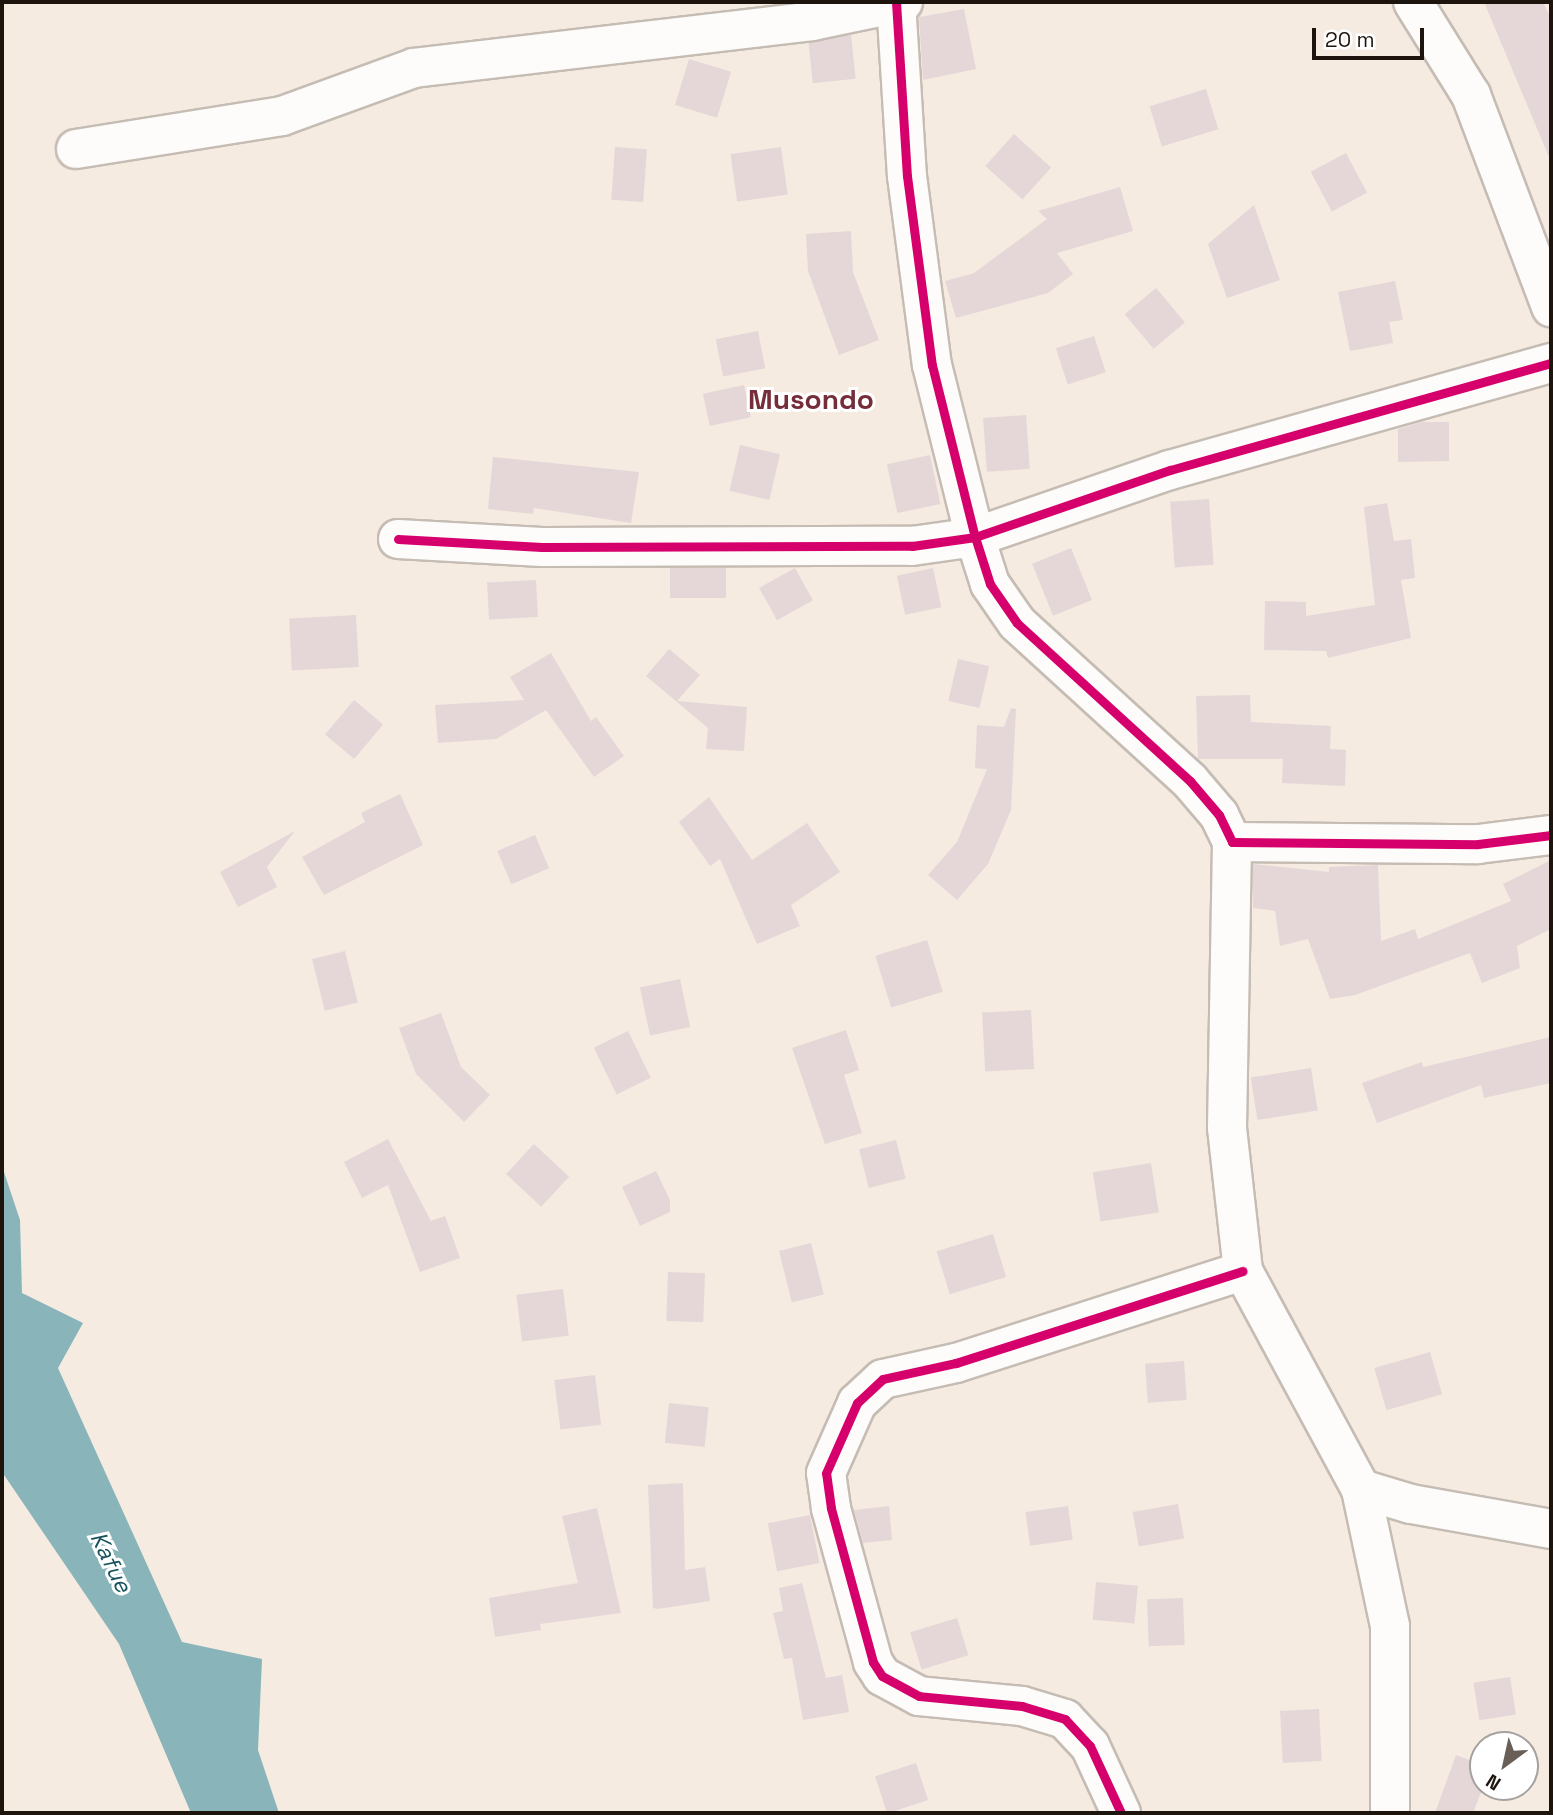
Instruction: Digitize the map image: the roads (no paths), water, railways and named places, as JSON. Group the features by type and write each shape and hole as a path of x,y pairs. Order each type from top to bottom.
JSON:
{"street":[{"path":"76,149 282,116 414,68 812,21 898,2 907,176 932,365 975,537 990,584 1017,623 1190,781 1219,815 1232,842 1227,1128 1244,1270 1361,1489 1390,1626 1390,1813"},
{"path":"1413,2 1471,95 1551,307"},
{"path":"398,539 542,547 912,546 975,537 1170,470 1551,363"},
{"path":"1232,842 1478,844 1551,835"},
{"path":"1121,1813 1090,1746 1065,1719 1022,1706 919,1696 882,1675 873,1662 831,1508 827,1472 857,1403 883,1379 956,1363 1244,1270"},
{"path":"1361,1489 1411,1504 1551,1529"}],"water":[{"name":"Kafue","path":"2,1166 20,1220 22,1293 83,1323 58,1368 182,1642 262,1659 258,1750 279,1813 191,1813 119,1644 2,1472"}],"district":[{"name":"Musondo","path":"811,399"}]}
